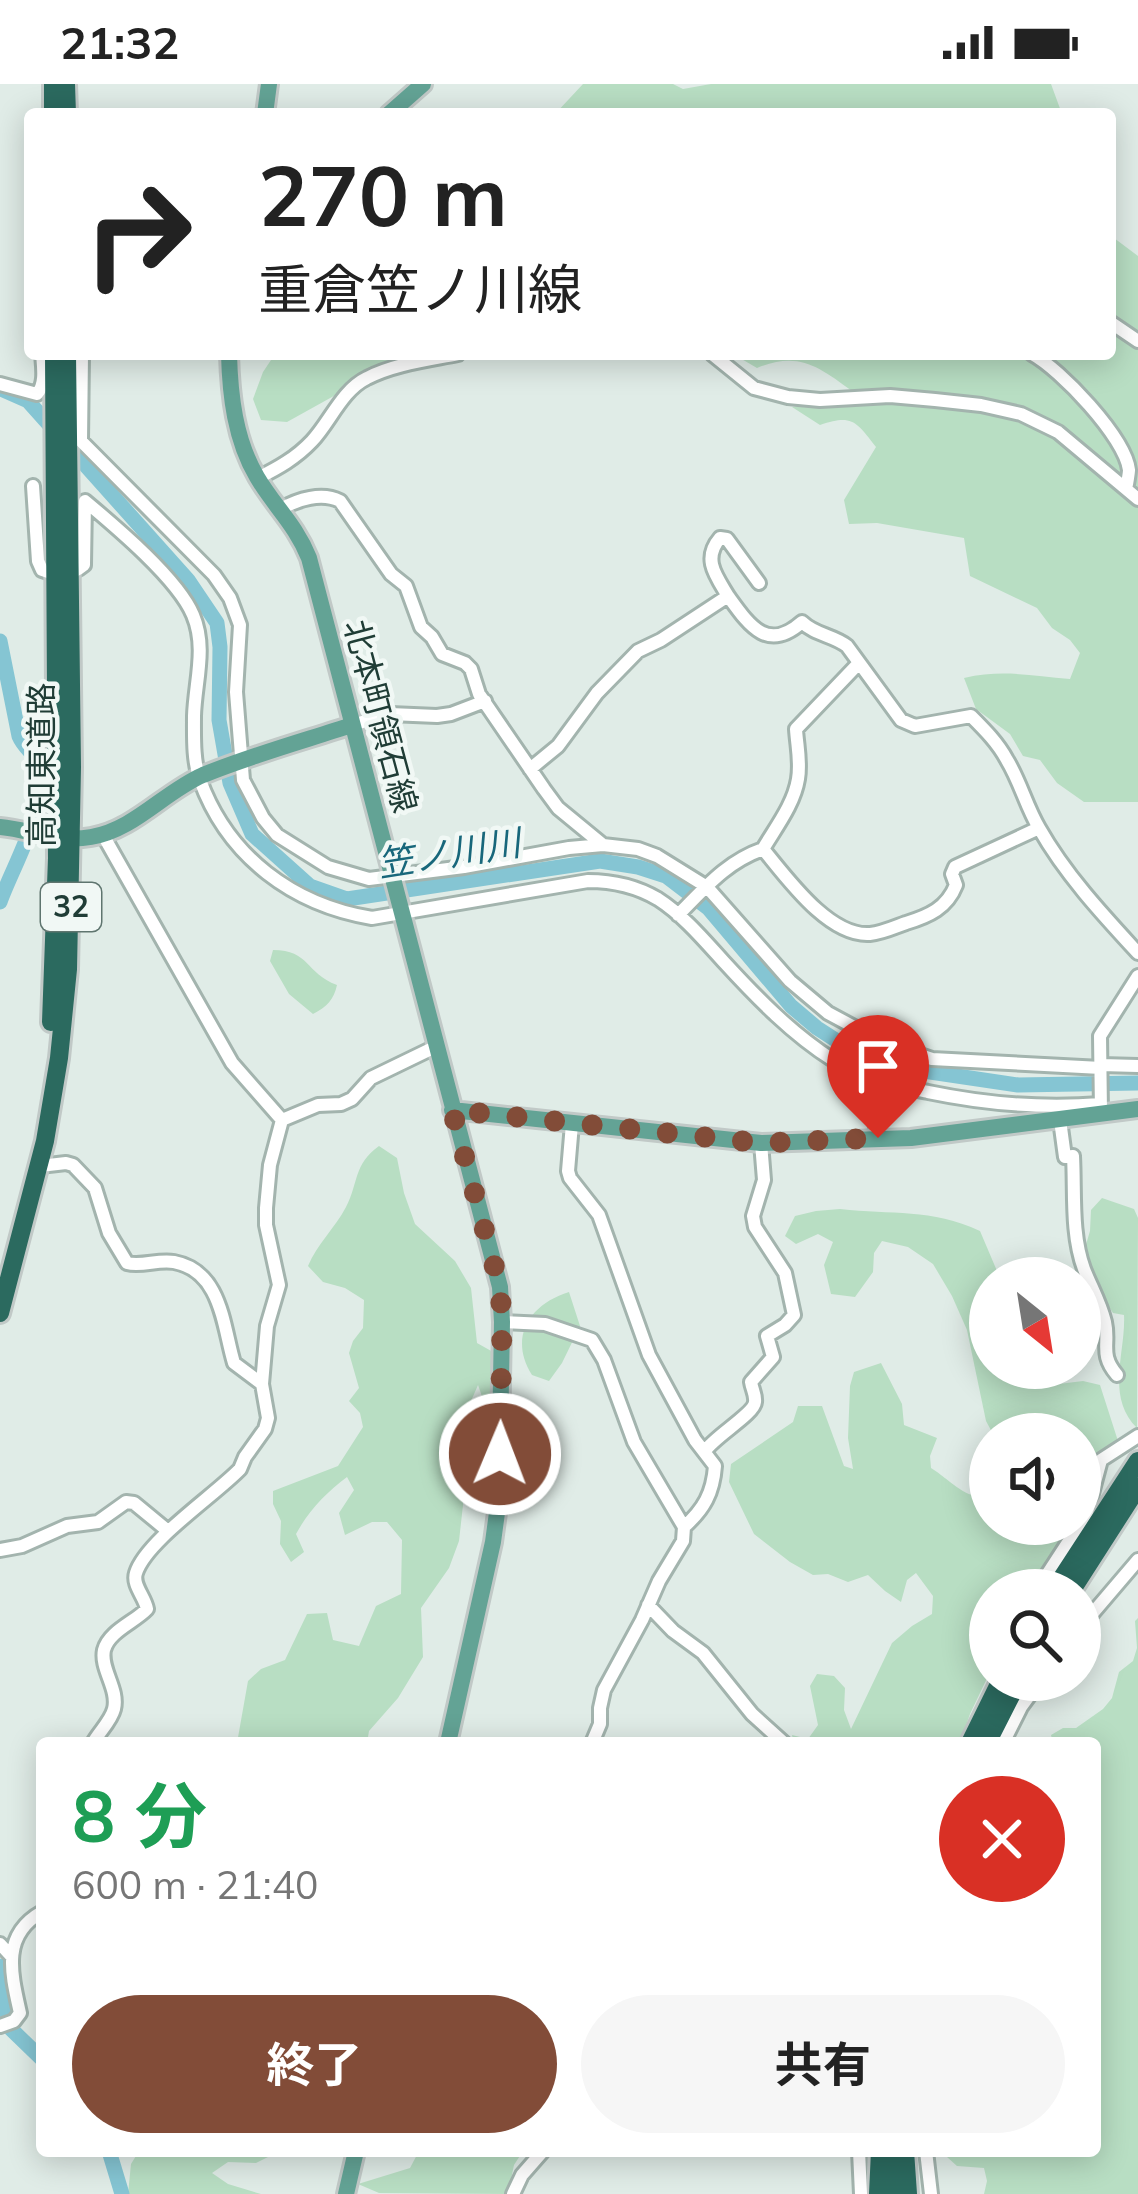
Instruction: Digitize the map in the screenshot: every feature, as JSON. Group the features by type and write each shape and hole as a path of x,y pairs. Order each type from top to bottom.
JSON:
{"highway":[{"name":"高知東道路","path":"58,368 53,478 62,574"},
{"name":"高知東道路","path":"0,1274 33,1142 48,1054 55,969 47,836 68,494 58,368"},
{"name":"高知東道路","path":"0,1313 40,1166 59,1058 68,969 47,836"},
{"path":"1084,1569 1131,1489 1138,1461"},
{"path":"1070,1569 1131,1489"},
{"path":"973,1737 991,1701"},
{"path":"990,1737 1008,1701"},
{"path":"878,2194 880,2157"},
{"path":"890,2157 893,2194"},
{"path":"904,2157 907,2188"}],"main road":[{"path":"396,108 423,84"},
{"name":"北本町領石線","path":"230,360 240,434 258,478 292,523 309,558 500,1287 496,1520 449,1737"},
{"path":"0,827 47,836 103,835 201,776 352,725"},
{"path":"452,1110 761,1143 982,1131 1060,1120 1101,1105 1138,1109"},
{"path":"346,2194 355,2157"}],"street":[{"path":"0,384 37,394 43,360"},
{"path":"82,360 81,441 214,575 235,609 240,625 236,692 243,780 262,818 305,854 346,874 393,879 603,845 638,849 657,856 704,890 790,982 828,1013 882,1044 932,1059 1101,1069 1138,1066"},
{"path":"258,478 301,452 352,388 367,378 428,360"},
{"path":"719,360 754,388 788,397 890,396 982,405 1021,414 1058,432 1138,499"},
{"path":"1041,360 1100,418 1125,459 1129,470 1126,488"},
{"path":"33,486 42,570 62,574 84,565 86,501 183,598 199,639 194,711 201,776 214,811 235,842 257,868 286,889 343,913 372,918 587,881 636,889 680,914 782,1021 835,1062 868,1076 968,1100 1060,1108 1101,1105 1100,1036 1138,976"},
{"path":"281,509 322,496 340,501 392,574 406,586 421,627 442,654 471,669 475,686 558,808 603,845"},
{"path":"759,583 723,536 717,540 710,569 761,634 772,637 802,622 810,630 840,640 902,720 915,726 971,716 1007,759 1039,828 1087,897 1138,953"},
{"path":"530,769 558,746 597,693 638,651 728,596"},
{"path":"680,914 720,872 763,849 793,798 799,778 796,729 859,663"},
{"path":"352,725 390,714 452,714 485,701"},
{"path":"763,849 831,921 849,931 873,934 939,909 956,885 955,867 1039,828"},
{"path":"103,835 232,1063 281,1120"},
{"path":"878,1138 868,1076 882,1044"},
{"path":"281,1120 318,1105 352,1100 371,1078 435,1047"},
{"path":"97,1737 114,1711 104,1659 106,1645 147,1609 136,1572 168,1531 240,1469 265,1429 268,1418 262,1384 267,1326 279,1285 266,1208 281,1120"},
{"path":"1060,1120 1065,1156 1073,1156 1076,1236 1084,1269 1101,1304 1107,1332 1104,1349 1117,1375"},
{"path":"572,1124 570,1178 599,1214 649,1355 694,1440 715,1466 703,1510 684,1527"},
{"path":"705,1451 752,1411 752,1382 773,1358 767,1336 794,1315 785,1273 755,1227 753,1216 764,1180 761,1143"},
{"path":"40,1166 66,1162 95,1188 109,1233 127,1263 177,1262 209,1284 231,1340 233,1363 262,1384"},
{"path":"502,1322 545,1324 592,1340 634,1442 684,1527 683,1540 604,1690 594,1737"},
{"path":"1101,1460 1138,1436"},
{"path":"0,1550 22,1546 67,1526 98,1522 126,1502 134,1503 168,1531"},
{"path":"1101,1603 1138,1560"},
{"path":"648,1605 703,1654 777,1737"},
{"path":"1007,1737 1025,1701"},
{"path":"6,2024 20,2013 13,1957 20,1930 36,1916"},
{"path":"0,1944 13,1957"},
{"path":"513,2194 538,2157"},
{"path":"859,2157 861,2194"},
{"path":"927,2157 931,2194"}],"green space":[{"path":"583,84 673,84 683,89 711,84 1051,84 1060,108 561,108"},
{"path":"1116,240 1138,256 1138,802 1084,802 1057,783 1040,760 1023,756 1010,734 976,709 964,678 1005,674 1070,679 1080,653 1037,608 970,576 964,538 877,523 849,524 844,500 876,447 852,422 820,425 792,407 839,407 852,391 829,374 796,361 757,368 743,360 1116,360"},
{"path":"271,360 399,360 363,372 341,392 287,422 261,420 253,399"},
{"path":"273,950 294,954 337,985 326,1005 313,1014 289,994 270,961"},
{"path":"379,1146 397,1158 415,1224 455,1261 471,1288 477,1343 493,1352 494,1430 478,1385 464,1417 459,1541 449,1568 421,1608 423,1657 368,1737 238,1737 248,1681 261,1669 285,1660 307,1614 327,1613 333,1640 359,1646 376,1606 401,1594 402,1540 387,1522 372,1522 345,1535 339,1513 354,1490 347,1477 318,1502 301,1525 296,1534 304,1552 291,1562 280,1544 281,1521 273,1504 273,1491 338,1466 363,1427 360,1413 349,1401 359,1388 349,1353 363,1328 364,1300 323,1282 308,1266 346,1207 365,1160"},
{"path":"1102,1198 1134,1209 1138,1218 1137,1428 1127,1415 1119,1388 1124,1315 1113,1313 1101,1295 1101,1257 1082,1257 1091,1210"},
{"path":"816,1211 928,1216 980,1231 991,1257 969,1257 969,1340 933,1264 908,1247 882,1241 874,1253 873,1272 855,1297 831,1294 824,1265 833,1242 818,1234 796,1244 785,1236 795,1216"},
{"path":"569,1292 580,1326 549,1381 532,1375 522,1348 523,1335 543,1305"},
{"path":"881,1363 902,1404 904,1425 937,1438 931,1468 969,1494 969,1545 1057,1545 1043,1569 969,1569 969,1701 976,1701 962,1737 809,1737 818,1725 810,1686 817,1674 834,1676 845,1688 844,1710 851,1729 892,1643 932,1614 933,1596 916,1573 907,1580 901,1602 868,1575 848,1582 828,1574 813,1575 790,1562 754,1534 729,1482 731,1464 793,1422 798,1406 822,1406 844,1466 853,1469 848,1438 854,1372"},
{"path":"1101,1388 1118,1441 1101,1454 1101,1413 984,1413 979,1389"},
{"path":"1138,1618 1138,2194 984,2194 984,2168 957,2166 947,2157 1101,2157 1101,1737 1051,1735 1076,1728 1112,1698 1119,1672 1133,1661 1137,1648"},
{"path":"135,2157 268,2157 256,2163 228,2162 212,2173 228,2184 261,2194 128,2194"},
{"path":"416,2157 519,2157 508,2194 379,2193 358,2184 410,2168"}],"waterway":[{"name":"笠ノ川川","path":"1,389 28,401 188,580 217,623 219,720 230,783 252,834 310,886 347,899 600,861 638,867 666,876 708,908 791,1006 859,1055 910,1069 1018,1085 1138,1083"},
{"path":"0,641 19,736 38,763 42,782 35,817 0,902"},
{"path":"0,1966 6,2018 36,2053"},
{"path":"111,2157 122,2194"}],"route":[{"path":"500,1454 500,1287 452,1110 761,1143 878,1138"}]}
